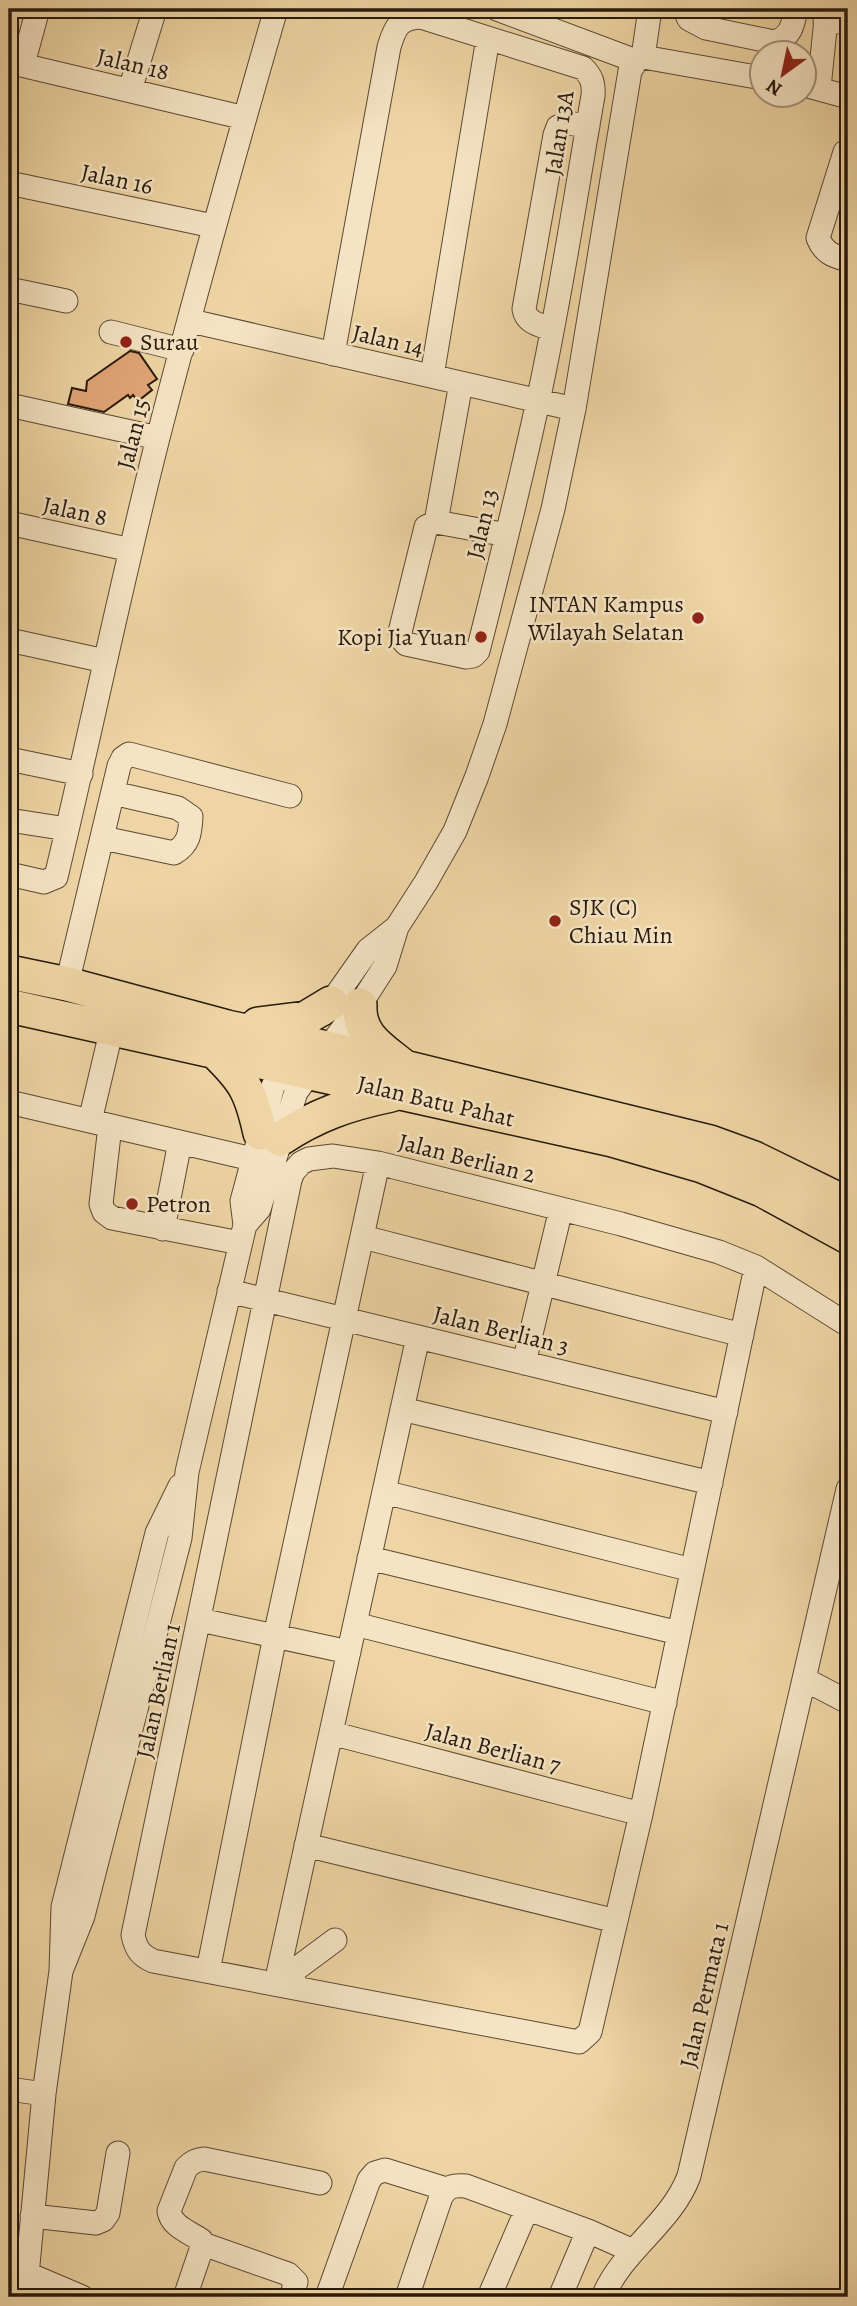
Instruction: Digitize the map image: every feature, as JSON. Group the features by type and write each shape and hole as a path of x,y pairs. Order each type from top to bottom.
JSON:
{"highway":[{"name":"Jalan Batu Pahat","path":"9,972 67,985 221,1039 403,1080 710,1142 754,1158 848,1204"},
{"path":"345,1004 403,1080 303,1123 264,1144 252,1099 221,1039 306,1018 345,1004"},
{"name":"Jalan Batu Pahat","path":"9,1006 106,1054 221,1039"},
{"name":"Jalan Batu Pahat","path":"403,1080 702,1166 762,1190 848,1237"}],"street":[{"path":"16,63 38,9"},
{"path":"130,90 155,9"},
{"name":"Jalan 15","path":"9,874 44,882 56,877 158,438 191,321 213,226 276,9"},
{"path":"496,9 640,59 748,76"},
{"path":"242,1234 258,1209 273,1086 306,1058 345,1004 384,965 397,927 455,831 495,724 553,509 575,409 630,71 640,59 650,9"},
{"path":"684,9 690,19 706,28 766,42 780,40 790,32 796,9"},
{"path":"818,53 826,15 848,22"},
{"name":"Jalan 13A","path":"333,354 393,33 398,25 408,18 421,17 583,68 594,85 538,401"},
{"path":"432,376 488,38"},
{"name":"Jalan 18","path":"16,63 245,118"},
{"path":"818,88 848,97"},
{"path":"552,329 528,320 524,309 555,135 558,127 567,122 588,126"},
{"path":"845,152 818,238 821,247 829,254 848,260"},
{"name":"Jalan 16","path":"9,183 213,226"},
{"path":"9,289 66,301"},
{"name":"Jalan 14","path":"191,321 575,409"},
{"path":"111,332 182,350"},
{"path":"461,383 436,522 507,536"},
{"name":"Jalan 13","path":"436,522 426,527 400,632 401,638 407,643 466,657 473,656 478,651 489,611 538,401"},
{"path":"9,405 158,438"},
{"name":"Jalan 8","path":"9,523 131,550"},
{"path":"489,611 523,619"},
{"path":"9,640 105,661"},
{"path":"67,985 123,758 129,754 290,796"},
{"path":"9,759 81,774"},
{"path":"103,838 174,853 184,847 190,831 191,817 178,808 113,793"},
{"path":"9,820 67,829"},
{"path":"106,1054 100,1123 101,1204 104,1212 112,1218 163,1229 242,1234"},
{"path":"9,1102 180,1142 264,1144"},
{"path":"163,1229 180,1142"},
{"path":"26,2297 44,2095 61,1971 83,1916 180,1538 187,1472 242,1234 242,1201 264,1144"},
{"name":"Jalan Berlian 2","path":"264,1300 293,1171 300,1163 333,1156 379,1163 719,1252 756,1267 848,1325"},
{"path":"208,1971 275,1636 379,1163"},
{"path":"524,1363 561,1209"},
{"path":"363,1237 742,1335"},
{"path":"306,1845 616,1921 665,1703 756,1267"},
{"name":"Jalan Berlian 3","path":"229,1291 726,1412"},
{"name":"Jalan Berlian 1","path":"264,1300 133,1935 135,1947 152,1961 579,2042 590,2032 616,1921"},
{"path":"283,1985 306,1845 418,1337"},
{"path":"402,1409 710,1483"},
{"name":"Jalan Permata 1","path":"603,2297 633,2250 669,2213 683,2194 690,2176 848,1489"},
{"path":"384,1492 692,1570"},
{"path":"369,1558 679,1633"},
{"path":"200,1620 349,1652"},
{"path":"355,1624 665,1703"},
{"path":"804,1679 848,1702"},
{"name":"Jalan Berlian 7","path":"331,1733 641,1814"},
{"path":"283,1985 296,1969 335,1940"},
{"path":"9,2089 44,2095"},
{"path":"33,2217 96,2223 103,2220 108,2213 118,2153"},
{"path":"291,2297 296,2282 288,2274 203,2244 175,2224 169,2211 186,2168 197,2160 204,2159 320,2183"},
{"path":"327,2297 369,2180 375,2173 385,2170 446,2189"},
{"path":"407,2297 441,2197 446,2189 454,2185 466,2186 527,2208 633,2250"},
{"path":"489,2297 527,2208"},
{"path":"560,2297 588,2231"},
{"path":"185,2297 203,2244"},
{"path":"28,2274 82,2297"}],"building":[{"path":"130,351 139,353 157,379 148,385 152,390 138,401 133,395 130,398 128,395 104,412 68,404 72,388 86,391 87,381"}],"place":[{"name":"Surau","path":"126,342"},
{"name":"INTAN Kampus Wilayah Selatan","path":"698,618"},
{"name":"Kopi Jia Yuan","path":"481,637"},
{"name":"SJK (C) Chiau Min","path":"555,921"},
{"name":"Petron","path":"132,1204"}]}
